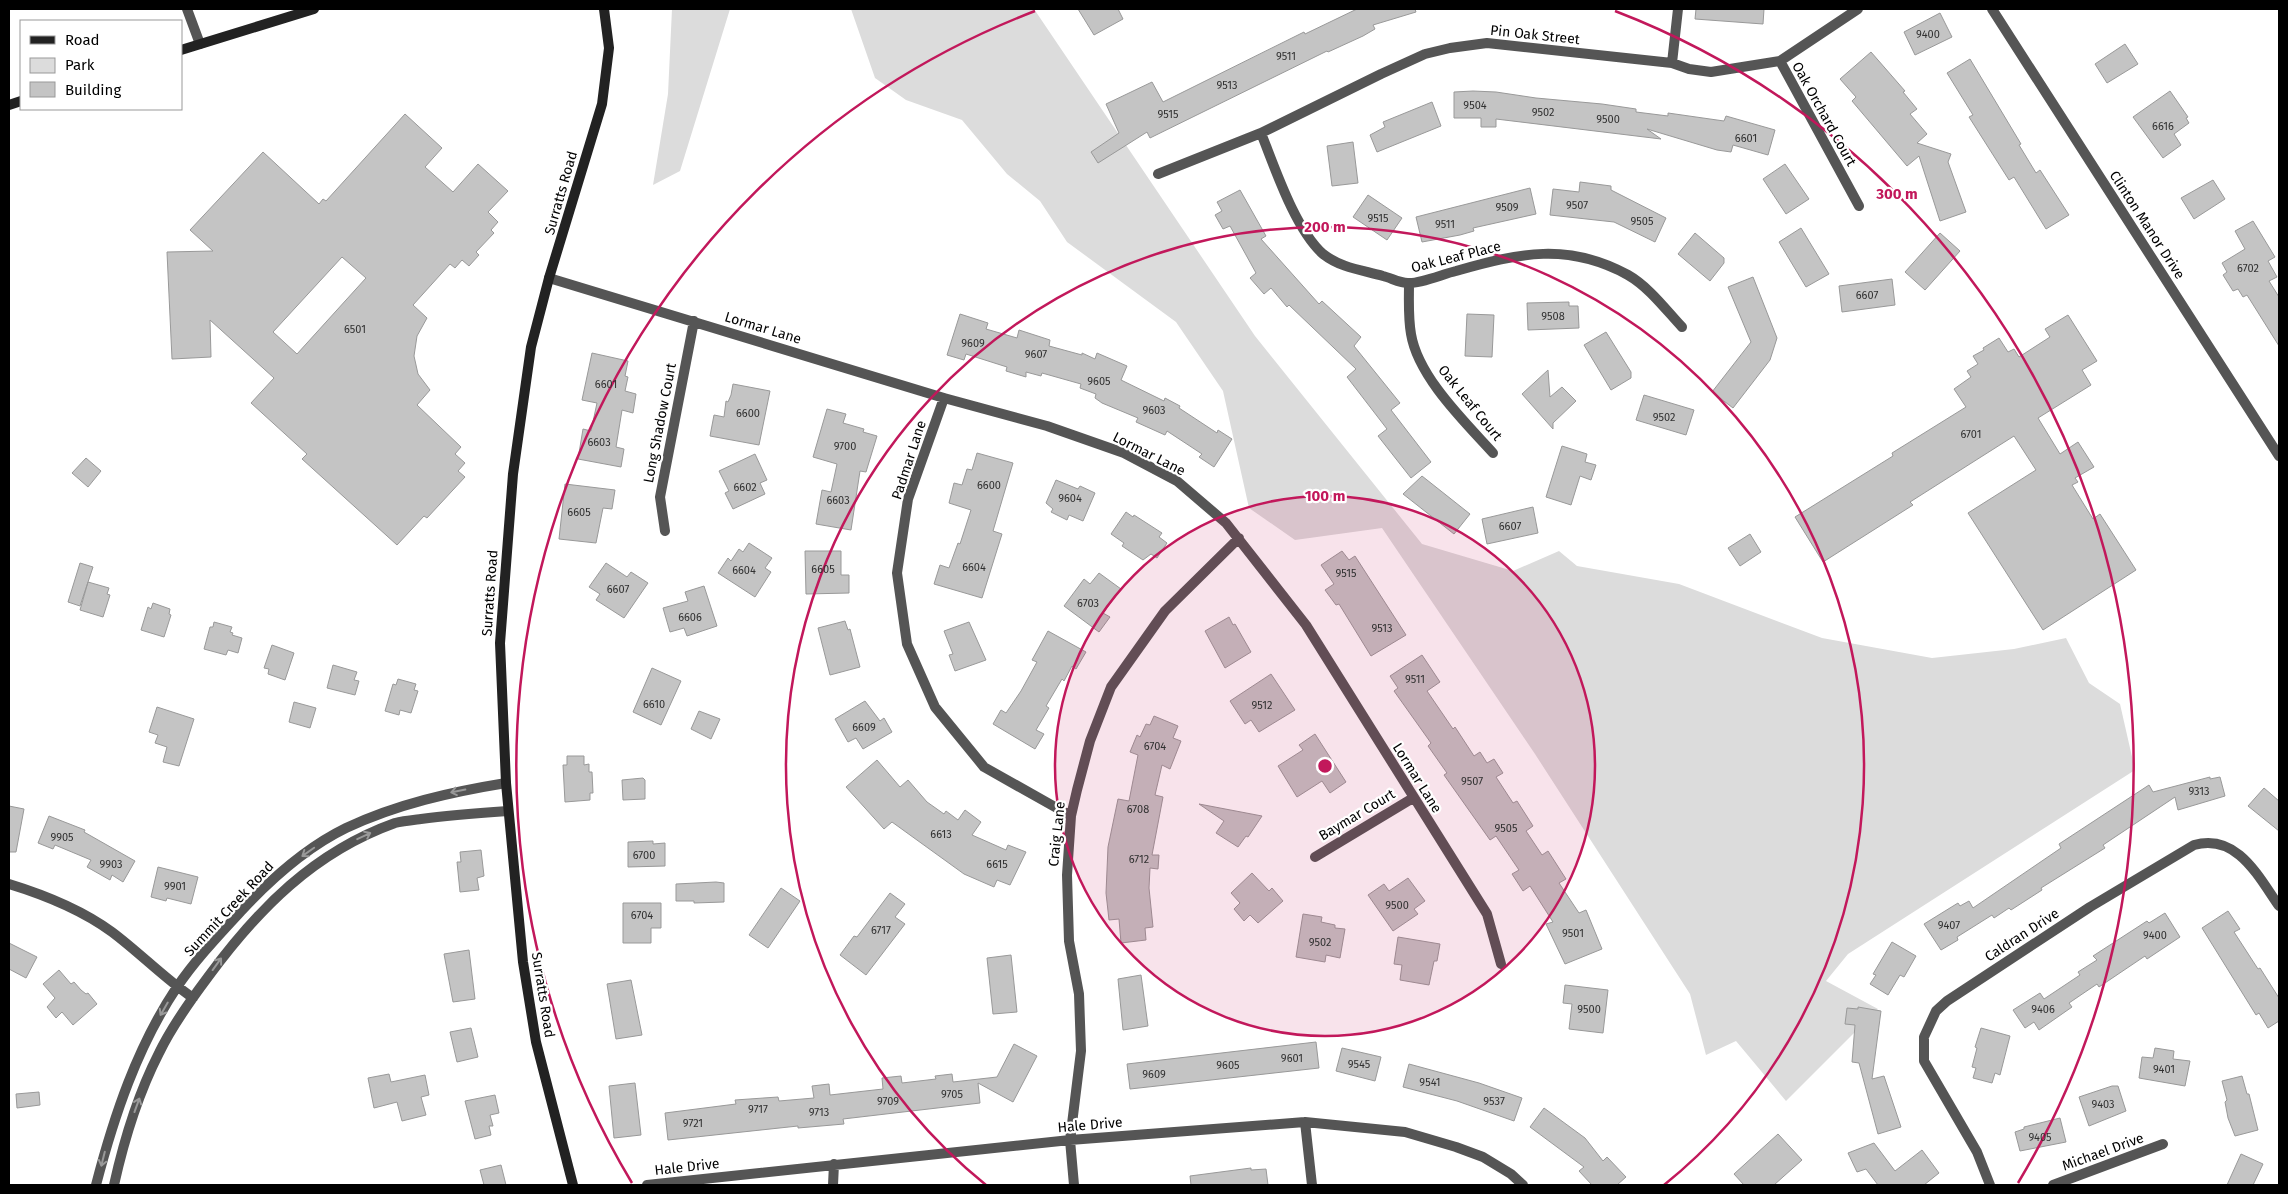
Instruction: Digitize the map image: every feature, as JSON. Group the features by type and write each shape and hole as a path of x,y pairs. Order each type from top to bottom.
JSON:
{"main road":[{"path":"182,50 314,9"},
{"name":"Surratts Road","path":"573,1185 544,1074 522,962 506,783 500,643 513,474 531,347 549,278 559,251 602,104 609,48 604,9"}],"street":[{"path":"187,9 200,44"},
{"path":"1672,63 1678,9"},
{"name":"Pin Oak Street","path":"1158,174 1261,133 1380,74 1425,54 1450,48 1487,43 1672,63 1689,69 1710,72 1780,61 1858,9"},
{"name":"Clinton Manor Drive","path":"1992,9 2279,456"},
{"name":"Oak Orchard Court","path":"1780,61 1859,206"},
{"name":"Oak Leaf Place","path":"1261,133 1300,222 1323,253 1352,269 1409,284 1477,265 1528,255 1559,253 1597,260 1630,276 1652,295 1682,327"},
{"name":"Lormar Lane","path":"549,278 694,320 944,398 1047,426 1124,453 1177,481 1226,523 1306,625 1487,914 1501,964"},
{"name":"Oak Leaf Court","path":"1409,284 1411,334 1415,350 1430,378 1493,453"},
{"name":"Long Shadow Court","path":"665,531 660,497 694,320"},
{"name":"Padmar Lane","path":"944,398 908,499 897,573 907,644 934,707 984,767 1071,816"},
{"name":"Craig Lane","path":"1074,1185 1070,1140 1081,1051 1079,994 1070,941 1067,884 1071,816 1090,741 1111,687 1165,611 1239,538"},
{"name":"Summit Creek Road","path":"96,1185 116,1114 149,1036 177,987 206,950 257,894 290,864 323,841 367,819 455,791 506,783"},
{"name":"Baymar Court","path":"1315,857 1413,798"},
{"name":"Summit Creek Road","path":"114,1185 131,1122 159,1052 193,998 233,942 260,912 296,879 330,854 364,836 397,822 508,811"},
{"name":"Caldran Drive","path":"1990,1185 1977,1152 1924,1061 1924,1037 1936,1012 1946,1001 2098,902 2186,849 2202,843 2221,844 2242,856 2279,906"},
{"path":"9,884 36,892 74,909 111,931 177,987 193,998"},
{"path":"1305,1122 1312,1185"},
{"name":"Hale Drive","path":"647,1185 1070,1140 1305,1122 1405,1132 1483,1157 1511,1174 1523,1185"},
{"name":"Michael Drive","path":"2053,1185 2163,1144"},
{"path":"834,1164 834,1185"}],"green space":[{"path":"672,9 730,9 680,171 653,185 668,94"},
{"path":"851,9 1034,9 1255,336 1422,544 1513,571 1559,551 1577,566 1679,584 1822,638 1932,658 2014,649 2066,638 2089,683 2120,704 2135,770 1848,954 1826,981 1878,1009 1786,1101 1736,1041 1706,1055 1690,994 1535,754 1382,528 1295,540 1249,508 1223,391 1176,322 1067,242 1040,201 1007,174 962,120 906,100 875,78"}],"building":[{"path":"1078,9 1118,9 1123,19 1094,35"},
{"path":"1357,9 1415,9 1416,12 1373,25 1375,29 1363,36 1327,51 1150,138 1147,132 1098,163 1091,152 1119,133 1106,104 1152,82 1163,102 1304,32 1305,34"},
{"path":"1696,9 1764,9 1763,24 1695,19"},
{"path":"1940,13 1952,37 1915,55 1904,32"},
{"path":"2125,44 2138,64 2107,83 2095,64"},
{"path":"1871,52 1905,91 1903,92 1917,109 1910,114 1927,134 1917,143 1951,154 1948,162 1966,212 1940,221 1919,156 1907,166 1852,101 1856,97 1840,79"},
{"path":"1970,59 2021,144 2019,145 2036,173 2040,170 2069,215 2046,229 2014,177 2009,180 1969,117 1973,115 1947,73"},
{"path":"1473,91 1602,104 1636,109 1636,112 1668,116 1668,113 1724,121 1726,116 1775,130 1768,155 1733,145 1731,152 1717,150 1647,129 1661,139 1496,119 1496,127 1481,127 1481,118 1454,118 1454,92"},
{"path":"2170,91 2188,117 2186,118 2189,123 2174,134 2181,145 2163,158 2133,117"},
{"path":"1432,102 1441,126 1377,152 1370,135 1385,127 1383,122"},
{"path":"405,114 442,148 425,167 453,192 478,164 508,191 488,212 498,222 491,230 494,233 476,252 479,255 469,266 462,260 455,268 450,264 413,305 427,318 417,336 414,356 418,374 430,390 417,405 461,447 455,454 465,463 458,471 465,477 427,518 424,516 397,545 302,459 307,454 251,403 274,378 210,320 211,357 172,359 167,252 213,251 190,230 263,152 319,204 323,199 326,201","holes":["342,257 366,278 297,354 273,332"]},
{"path":"1353,142 1358,183 1332,186 1327,146"},
{"path":"1785,164 1809,199 1786,214 1763,179"},
{"path":"2213,180 2225,199 2194,219 2181,198"},
{"path":"1580,182 1611,186 1611,190 1666,218 1655,242 1614,222 1550,215 1553,189 1579,192"},
{"path":"1530,188 1536,214 1473,228 1474,231 1460,235 1422,242 1416,217"},
{"path":"1240,190 1266,236 1261,239 1319,304 1322,301 1361,337 1354,346 1400,403 1391,410 1431,462 1411,478 1378,436 1387,429 1347,377 1356,369 1289,305 1287,307 1271,288 1264,294 1250,278 1256,273 1230,226 1223,229 1215,215 1222,211 1217,202"},
{"path":"1368,195 1402,218 1387,240 1353,217"},
{"path":"2253,221 2275,257 2268,261 2277,277 2269,281 2279,297 2279,346 2247,295 2243,297 2238,289 2233,291 2223,275 2227,272 2222,263 2245,249 2235,231"},
{"path":"1801,228 1829,274 1806,287 1779,242"},
{"path":"1695,233 1724,258 1724,263 1710,281 1678,254"},
{"path":"1940,233 1960,251 1925,290 1905,272"},
{"path":"1753,277 1777,338 1770,360 1733,408 1712,392 1751,342 1728,287"},
{"path":"1892,279 1895,305 1842,312 1839,286"},
{"path":"1569,302 1569,306 1578,306 1579,328 1528,330 1527,303"},
{"path":"960,314 988,323 986,329 1017,338 1019,330 1050,340 1049,346 1082,355 1082,353 1095,359 1097,353 1127,366 1121,380 1164,401 1165,398 1180,406 1179,408 1217,433 1218,430 1232,439 1214,467 1199,457 1202,454 1167,431 1165,435 1136,422 1138,418 1102,403 1095,398 1096,394 1080,388 1081,384 1042,373 1041,376 1026,372 1026,377 1006,371 1007,367 966,354 964,360 947,355"},
{"path":"1467,314 1494,315 1492,357 1465,356"},
{"path":"2068,315 2097,361 2082,370 2091,385 2038,418 2060,454 2078,442 2094,467 2075,478 2078,482 2072,485 2093,519 2100,514 2136,570 2043,630 1968,513 2036,470 2014,436 1910,502 1913,505 1823,562 1795,517 1893,456 1892,453 1966,407 1954,389 1971,377 1967,371 1978,364 1973,356 1984,350 1983,348 1999,338 2008,352 2014,349 2019,357 2050,337 2045,329"},
{"path":"1606,332 1631,372 1631,378 1611,390 1584,345"},
{"path":"592,353 628,361 625,376 628,377 625,391 636,394 633,413 622,410 616,447 624,449 621,467 578,459 583,429 591,431 597,403 582,400"},
{"path":"1548,370 1550,397 1562,387 1576,401 1553,423 1553,429 1522,394"},
{"path":"733,384 770,391 759,445 710,436 714,415 724,417 726,401 728,402 731,395"},
{"path":"1644,395 1694,410 1686,435 1636,420"},
{"path":"827,409 846,414 843,423 864,429 863,432 877,436 866,472 860,471 851,530 816,524 822,490 831,492 837,464 813,457"},
{"path":"1562,446 1587,454 1585,462 1596,465 1591,480 1580,476 1571,505 1546,497"},
{"path":"977,453 1013,463 993,531 1002,534 982,598 934,584 940,565 949,568 958,543 960,544 971,510 949,503 954,483 962,485 967,469 972,470"},
{"path":"755,454 767,480 760,483 765,494 733,509 725,493 729,491 719,471"},
{"path":"86,458 101,471 88,487 72,473"},
{"path":"1422,476 1470,514 1454,534 1403,494"},
{"path":"1056,480 1078,489 1080,486 1095,493 1083,521 1069,515 1067,520 1051,512 1053,509 1046,503"},
{"path":"565,484 615,490 612,509 603,508 596,543 559,539"},
{"path":"1533,507 1538,533 1487,544 1482,519"},
{"path":"1126,512 1162,533 1159,537 1167,543 1157,558 1151,554 1143,560 1122,546 1124,543 1111,534"},
{"path":"1750,534 1761,552 1740,566 1728,548"},
{"path":"749,543 772,558 765,568 771,572 755,597 718,573 728,558 731,561 739,549 743,552"},
{"path":"805,551 841,551 841,575 849,575 849,593 806,594"},
{"path":"1342,551 1349,560 1355,556 1406,635 1371,656 1339,604 1336,605 1325,590 1334,584 1321,565"},
{"path":"80,563 93,567 80,606 68,602"},
{"path":"606,563 627,577 631,572 648,583 624,618 596,600 600,594 589,587"},
{"path":"1099,573 1121,589 1103,613 1110,617 1099,632 1064,606 1084,579 1090,584"},
{"path":"88,582 109,588 107,594 110,595 103,617 80,610"},
{"path":"704,586 717,626 687,636 684,628 670,632 663,608 688,601 685,592"},
{"path":"153,603 170,609 169,614 171,615 164,637 141,630 148,607 151,609"},
{"path":"1229,617 1251,652 1225,668 1205,631"},
{"path":"845,621 848,630 850,629 860,667 830,675 818,628"},
{"path":"214,622 232,627 230,632 233,633 232,635 242,638 238,653 228,650 226,655 204,649 210,627 213,627"},
{"path":"969,622 986,660 955,671 949,655 953,654 944,631"},
{"path":"1048,631 1086,652 1076,669 1072,666 1064,681 1062,679 1046,706 1049,708 1036,730 1044,734 1035,749 993,724 1001,710 1006,713 1021,691 1037,662 1032,660"},
{"path":"272,645 294,653 285,680 268,674 269,669 264,668"},
{"path":"1422,655 1440,682 1427,691 1453,729 1455,727 1474,756 1480,752 1487,763 1494,759 1503,773 1496,777 1513,803 1517,801 1533,826 1526,831 1542,855 1548,851 1566,879 1559,883 1579,913 1586,910 1602,949 1565,964 1546,924 1553,922 1530,886 1523,891 1512,874 1519,870 1496,836 1490,840 1444,775 1447,773 1428,746 1431,743 1394,691 1398,688 1390,676"},
{"path":"333,665 357,672 354,680 359,681 355,695 327,688"},
{"path":"652,668 681,681 661,725 633,712"},
{"path":"1271,674 1295,710 1259,732 1251,720 1245,724 1230,701"},
{"path":"398,679 416,684 414,690 418,691 411,713 400,710 399,715 385,711 393,684 396,685"},
{"path":"865,701 880,721 884,718 892,732 863,749 856,738 848,742 835,719"},
{"path":"294,702 316,708 310,728 289,722"},
{"path":"157,707 194,719 179,766 163,762 167,747 155,743 158,735 149,732"},
{"path":"699,711 720,719 711,739 691,729"},
{"path":"1154,716 1178,726 1173,738 1181,741 1170,769 1162,765 1155,795 1163,797 1152,855 1159,855 1158,869 1150,868 1149,888 1153,927 1145,928 1146,940 1121,943 1119,919 1109,920 1106,893 1108,847 1118,799 1129,801 1138,755 1130,752 1137,735 1140,737 1146,724 1150,725"},
{"path":"1315,734 1346,782 1330,793 1322,781 1297,797 1278,766 1303,750 1299,745"},
{"path":"567,756 584,756 584,765 589,764 589,772 592,772 593,793 590,793 590,800 565,802 563,765 567,765"},
{"path":"877,760 900,787 908,780 927,802 944,814 946,811 958,820 965,810 981,822 972,835 1006,850 1008,845 1026,852 1010,885 997,880 994,887 964,874 892,822 884,829 846,787"},
{"path":"2210,777 2210,779 2220,777 2225,796 2178,810 2175,797 2103,845 2105,848 2041,888 2042,890 2011,910 2009,908 1994,918 1992,915 1957,937 1958,940 1941,950 1924,924 1958,903 1960,906 1969,901 1973,908 2061,848 2059,844 2149,785 2153,792"},
{"path":"643,778 645,780 645,799 623,800 622,780"},
{"path":"2264,788 2279,801 2279,831 2248,806"},
{"path":"1199,804 1262,816 1248,837 1246,836 1238,847 1216,833 1224,821"},
{"path":"9,806 24,809 16,852 9,852"},
{"path":"49,816 85,830 84,832 135,861 123,882 112,875 110,880 87,867 91,860 55,845 53,849 38,843"},
{"path":"653,841 653,844 665,843 665,866 628,867 628,842"},
{"path":"481,850 484,876 477,878 479,890 460,892 457,862 461,862 460,852"},
{"path":"158,867 198,877 191,904 167,898 166,901 151,897"},
{"path":"1252,873 1269,891 1272,888 1283,901 1258,923 1250,915 1244,921 1234,909 1240,903 1231,893"},
{"path":"1408,878 1425,901 1414,909 1418,914 1393,931 1368,895 1384,884 1389,891"},
{"path":"724,883 724,902 694,903 694,901 676,901 676,884"},
{"path":"781,888 800,901 768,948 749,935"},
{"path":"890,893 905,904 895,917 905,924 866,975 840,955 854,936 857,937"},
{"path":"623,903 661,903 661,928 651,928 651,943 623,943"},
{"path":"2228,911 2240,929 2234,932 2279,998 2279,1021 2268,1028 2259,1013 2256,1015 2202,928"},
{"path":"2165,913 2180,937 2147,959 2145,956 2099,987 2097,984 2069,1003 2072,1007 2039,1030 2034,1022 2025,1028 2013,1010 2040,993 2044,999 2080,975 2078,972 2097,960 2093,956 2147,921 2149,923"},
{"path":"1303,914 1322,917 1321,922 1335,925 1335,928 1345,929 1340,958 1326,955 1325,962 1296,957"},
{"path":"1398,937 1440,944 1437,961 1434,961 1429,985 1400,980 1402,965 1394,964"},
{"path":"1892,942 1916,956 1904,977 1900,975 1888,995 1870,984 1876,975 1873,974"},
{"path":"9,943 37,957 26,978 9,969"},
{"path":"469,950 475,999 453,1002 444,954"},
{"path":"1011,955 1017,1012 993,1014 987,958"},
{"path":"59,970 71,984 74,982 86,994 88,993 97,1004 73,1025 62,1012 56,1018 47,1007 55,998 43,984"},
{"path":"1141,975 1148,1026 1123,1030 1118,979"},
{"path":"631,980 642,1035 616,1039 607,984"},
{"path":"1565,985 1608,990 1603,1033 1569,1029 1572,1004 1563,1003"},
{"path":"1858,1007 1881,1011 1872,1079 1884,1076 1901,1127 1878,1134 1859,1063 1852,1062 1855,1025 1845,1024 1847,1008 1858,1009"},
{"path":"471,1028 478,1057 457,1062 450,1032"},
{"path":"1981,1028 2010,1036 2000,1075 1995,1073 1992,1083 1973,1078 1976,1068 1972,1067 1977,1048 1975,1047"},
{"path":"1316,1042 1319,1068 1130,1089 1127,1064"},
{"path":"1014,1044 1037,1056 1013,1102 978,1083 980,1103 843,1119 844,1124 798,1128 798,1126 668,1140 665,1113 736,1104 735,1100 778,1097 779,1101 814,1098 812,1086 829,1084 830,1095 883,1089 882,1078 901,1076 902,1083 936,1079 935,1076 952,1074 953,1082 997,1077"},
{"path":"1342,1048 1381,1057 1375,1081 1336,1071"},
{"path":"2155,1048 2174,1051 2173,1059 2190,1061 2185,1086 2139,1078 2142,1057 2153,1058"},
{"path":"1409,1064 1479,1083 1522,1098 1514,1121 1457,1101 1403,1087"},
{"path":"389,1074 391,1082 425,1075 429,1095 421,1097 426,1115 402,1121 397,1102 374,1108 368,1078"},
{"path":"2242,1076 2247,1094 2249,1094 2258,1130 2235,1136 2228,1118 2225,1102 2227,1100 2222,1081"},
{"path":"635,1083 641,1135 614,1138 609,1086"},
{"path":"2112,1086 2118,1086 2126,1111 2089,1126 2079,1097"},
{"path":"39,1092 40,1105 17,1108 16,1094"},
{"path":"495,1095 499,1113 490,1115 493,1126 489,1126 491,1135 475,1139 465,1101"},
{"path":"1544,1108 1585,1138 1603,1161 1607,1157 1626,1177 1617,1185 1592,1185 1579,1171 1584,1167 1530,1127"},
{"path":"2060,1118 2066,1142 2020,1151 2015,1132 2024,1129 2024,1127"},
{"path":"1778,1134 1802,1160 1774,1185 1744,1185 1734,1174"},
{"path":"1874,1143 1895,1171 1922,1150 1939,1173 1924,1185 1878,1185 1866,1169 1857,1172 1848,1153"},
{"path":"2241,1154 2263,1164 2253,1185 2227,1185"},
{"path":"501,1165 506,1185 484,1185 480,1170"},
{"path":"1251,1168 1251,1170 1266,1169 1268,1185 1191,1185 1190,1176"}]}
